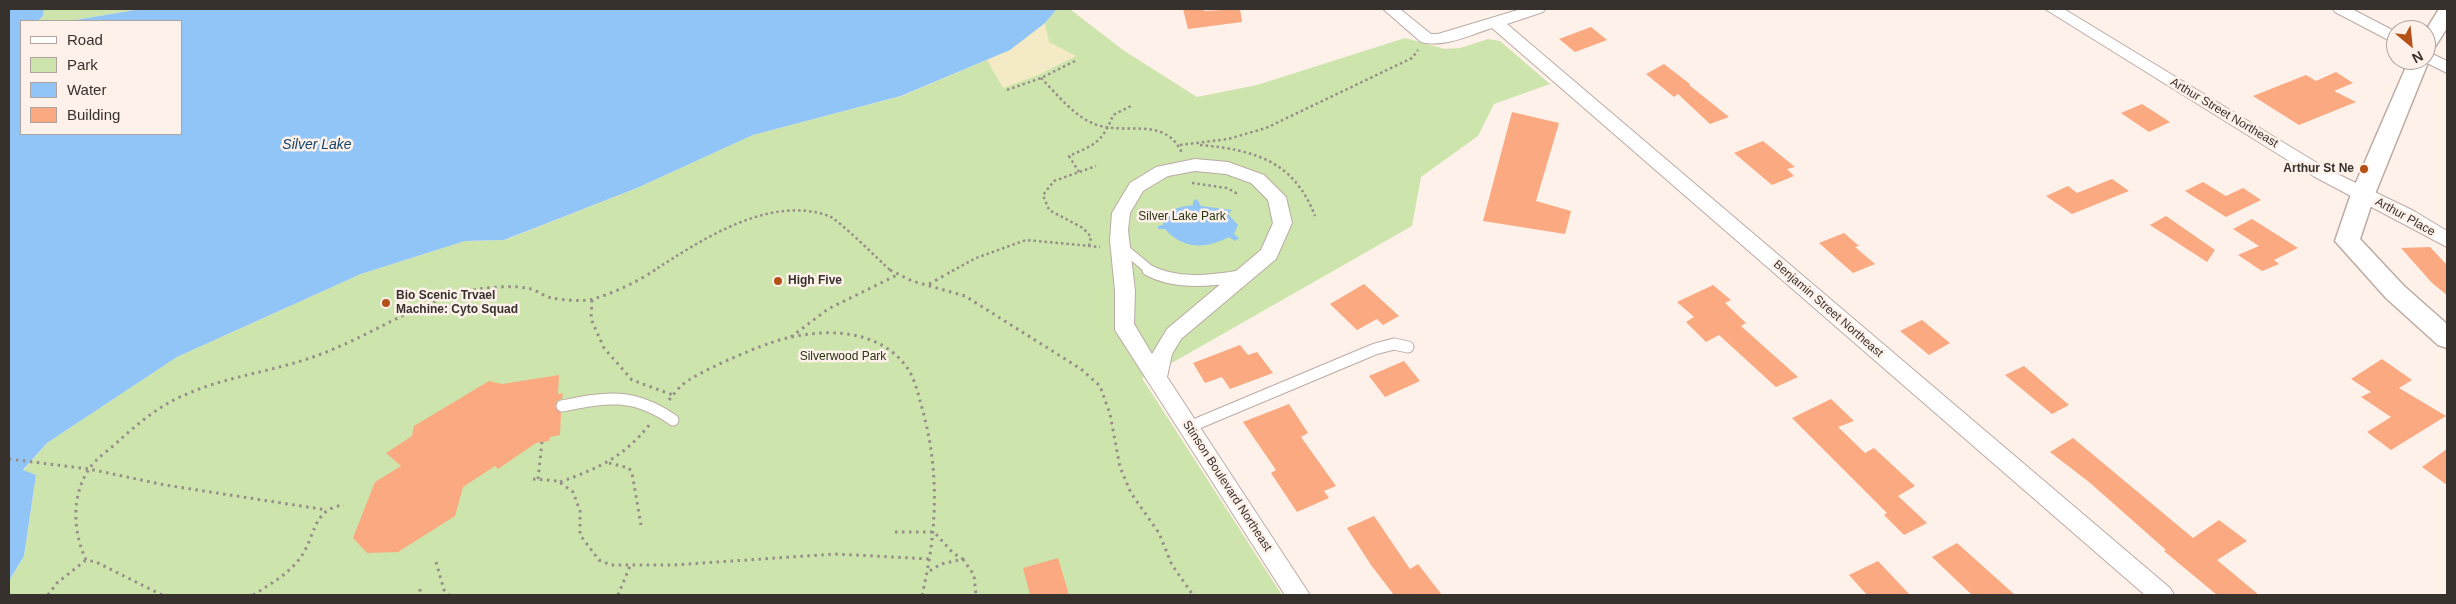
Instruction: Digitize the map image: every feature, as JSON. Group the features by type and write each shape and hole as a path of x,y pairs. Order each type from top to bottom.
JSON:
{"street":[{"path":"1391,9 1427,39 1439,39 1537,9"},
{"name":"Arthur Street Northeast","path":"2054,9 2297,158 2363,194"},
{"path":"2341,9 2386,34"},
{"path":"2436,30 2447,12"},
{"name":"Benjamin Street Northeast","path":"1494,22 2162,595"},
{"path":"2436,62 2447,68"},
{"path":"2415,70 2363,194 2347,241 2395,292 2447,338"},
{"name":"Stinson Boulevard Northeast","path":"1157,377 1158,362 1164,347 1174,334 1269,254 1278,241 1283,227 1283,211 1278,199 1267,186 1253,175 1235,168 1217,165 1186,166 1153,176 1137,187 1127,198 1121,213 1126,288 1123,322 1125,330 1298,595"},
{"name":"Arthur Place","path":"2363,194 2407,216 2447,240"}],"lane":[{"path":"1122,246 1136,261 1152,272 1200,280 1242,276"},
{"path":"1188,427 1375,349 1394,344 1408,347"},
{"path":"562,406 612,396 628,397 642,400 660,410 672,420"}],"path":[{"path":"1180,146 1228,139 1266,128 1412,58 1427,39"},
{"path":"1007,90 1041,78 1076,60"},
{"path":"1041,78 1088,121 1108,127 1150,129 1169,135 1180,146 1192,184 1227,188 1238,194"},
{"path":"1079,172 1068,156 1093,146 1104,138 1113,115 1133,105"},
{"path":"1089,246 1091,237 1083,228 1049,210 1043,195 1054,181 1096,166"},
{"path":"86,560 79,545 75,520 79,494 89,469 147,416 186,394 222,381 319,355 344,345 412,310 445,296 479,289 508,286 531,289 550,298 592,300 641,279 706,237 730,225 764,215 799,210 830,216 874,258 898,275 965,296 1081,368 1100,386 1110,414 1120,467 1131,493 1159,533 1172,565 1193,595"},
{"path":"929,285 976,258 1026,240 1089,246 1122,246"},
{"path":"791,337 806,322 838,303 898,275"},
{"path":"592,300 591,319 604,348 609,354 632,380 674,395"},
{"path":"560,482 609,464 626,453 637,442 660,410 692,379 763,346 791,337 833,333 858,336 890,351 906,366 923,410 932,454 935,488 931,559 922,595"},
{"path":"542,442 536,479 560,482 570,487 576,495 582,518 580,535 599,560 610,565 630,566 835,554 931,559"},
{"path":"9,459 40,461 165,485 327,510"},
{"path":"609,464 628,468 632,473 641,525"},
{"path":"253,595 295,567 307,552 315,536 318,517 327,510 344,505"},
{"path":"895,532 934,532 953,554 963,559 974,569 977,587 976,595"},
{"path":"927,573 941,564 963,559"},
{"path":"48,595 57,583 86,560 96,562 162,595"},
{"path":"436,562 444,590 450,595"},
{"path":"618,595 630,566"},
{"path":"420,590 420,595"}],"green space":[{"path":"44,9 141,9 75,20 39,20 43,16"},
{"name":"Silverwood Park","path":"1057,9 1070,9 1123,50 1197,97 1257,85 1405,38 1445,49 1460,48 1488,39 1500,41 1550,84 1494,104 1478,136 1421,177 1412,226 1170,364 1142,378 1282,595 9,595 9,581 24,556 36,475 23,471 47,443 177,357 361,274 465,241 505,240 637,188 753,135 902,96 1010,50 1045,23"}],"sand":[{"path":"1045,23 1049,42 1076,56 1038,75 1003,88 987,60 1010,50"}],"water":[{"name":"Silver Lake","path":"9,9 44,9 43,16 39,20 20,20 20,135 182,135 182,20 75,20 141,9 1057,9 1045,23 1010,50 901,96 753,135 637,188 504,240 465,241 361,274 177,357 47,443 23,470 36,475 24,556 9,581"},
{"path":"1197,199 1201,206 1232,210 1228,214 1238,225 1234,234 1239,238 1235,241 1229,237 1212,244 1195,245 1179,241 1165,229 1158,229 1158,226 1163,225 1170,212 1193,205 1193,201"}],"building":[{"path":"1183,9 1203,9 1204,11 1240,9 1242,22 1188,29"},
{"path":"1591,27 1607,40 1575,52 1559,39"},
{"path":"1664,64 1729,117 1710,124 1678,94 1674,97 1646,74"},
{"path":"2336,72 2353,83 2334,91 2356,102 2299,125 2253,96 2306,75 2316,81"},
{"path":"2142,104 2170,122 2149,132 2121,113"},
{"path":"1512,112 1559,123 1536,201 1571,211 1565,234 1483,221"},
{"path":"1763,141 1795,167 1787,169 1794,176 1772,185 1734,153"},
{"path":"2112,179 2129,191 2072,214 2046,196 2068,186 2077,193"},
{"path":"2203,182 2226,196 2243,188 2261,200 2226,217 2185,191"},
{"path":"2166,216 2215,250 2207,262 2150,225"},
{"path":"2252,219 2298,248 2274,260 2279,264 2262,271 2238,255 2259,246 2233,229"},
{"path":"1844,233 1859,246 1855,247 1875,264 1853,273 1819,243"},
{"path":"2430,247 2447,265 2447,295 2432,283 2401,248"},
{"path":"1364,284 1399,316 1383,325 1377,319 1357,330 1330,304"},
{"path":"1713,285 1731,300 1725,303 1746,323 1741,326 1798,377 1776,387 1719,335 1706,342 1686,322 1694,317 1677,302"},
{"path":"1922,320 1950,343 1929,355 1900,331"},
{"path":"1240,345 1248,355 1257,352 1273,373 1230,389 1222,377 1205,383 1193,363"},
{"path":"2382,359 2412,380 2399,388 2446,416 2391,450 2367,432 2391,417 2361,397 2371,392 2351,379"},
{"path":"1404,361 1420,381 1385,397 1369,376"},
{"path":"2024,366 2069,405 2052,414 2005,375"},
{"path":"559,375 558,394 563,393 562,399 557,401 555,407 561,413 560,435 550,437 549,441 536,443 498,469 495,466 463,487 455,516 398,552 367,553 353,538 375,482 401,466 386,453 412,436 414,426 489,381 502,384"},
{"path":"1831,399 1854,421 1838,427 1865,453 1874,448 1915,486 1898,496 1927,523 1904,535 1884,515 1887,513 1792,418"},
{"path":"1289,404 1308,433 1301,437 1336,486 1324,491 1329,498 1297,512 1271,473 1276,470 1243,422"},
{"path":"2073,438 2193,538 2219,520 2247,541 2217,560 2259,595 2217,595 2164,551 2166,550 2089,482 2050,452"},
{"path":"2447,449 2447,485 2422,467"},
{"path":"1374,516 1410,569 1418,564 1442,595 1394,595 1371,565 1347,528"},
{"path":"1957,543 2015,595 1972,595 1932,557"},
{"path":"1058,558 1069,595 1030,595 1023,568"},
{"path":"1878,561 1910,595 1867,595 1849,575"}],"place":[{"name":"Arthur St Ne","path":"2364,169"},
{"name":"High Five","path":"778,281"},
{"name":"Bio Scenic Trvael Machine: Cyto Squad","path":"386,303"}],"park label":[{"name":"Silver Lake Park","path":"1182,217"}]}
